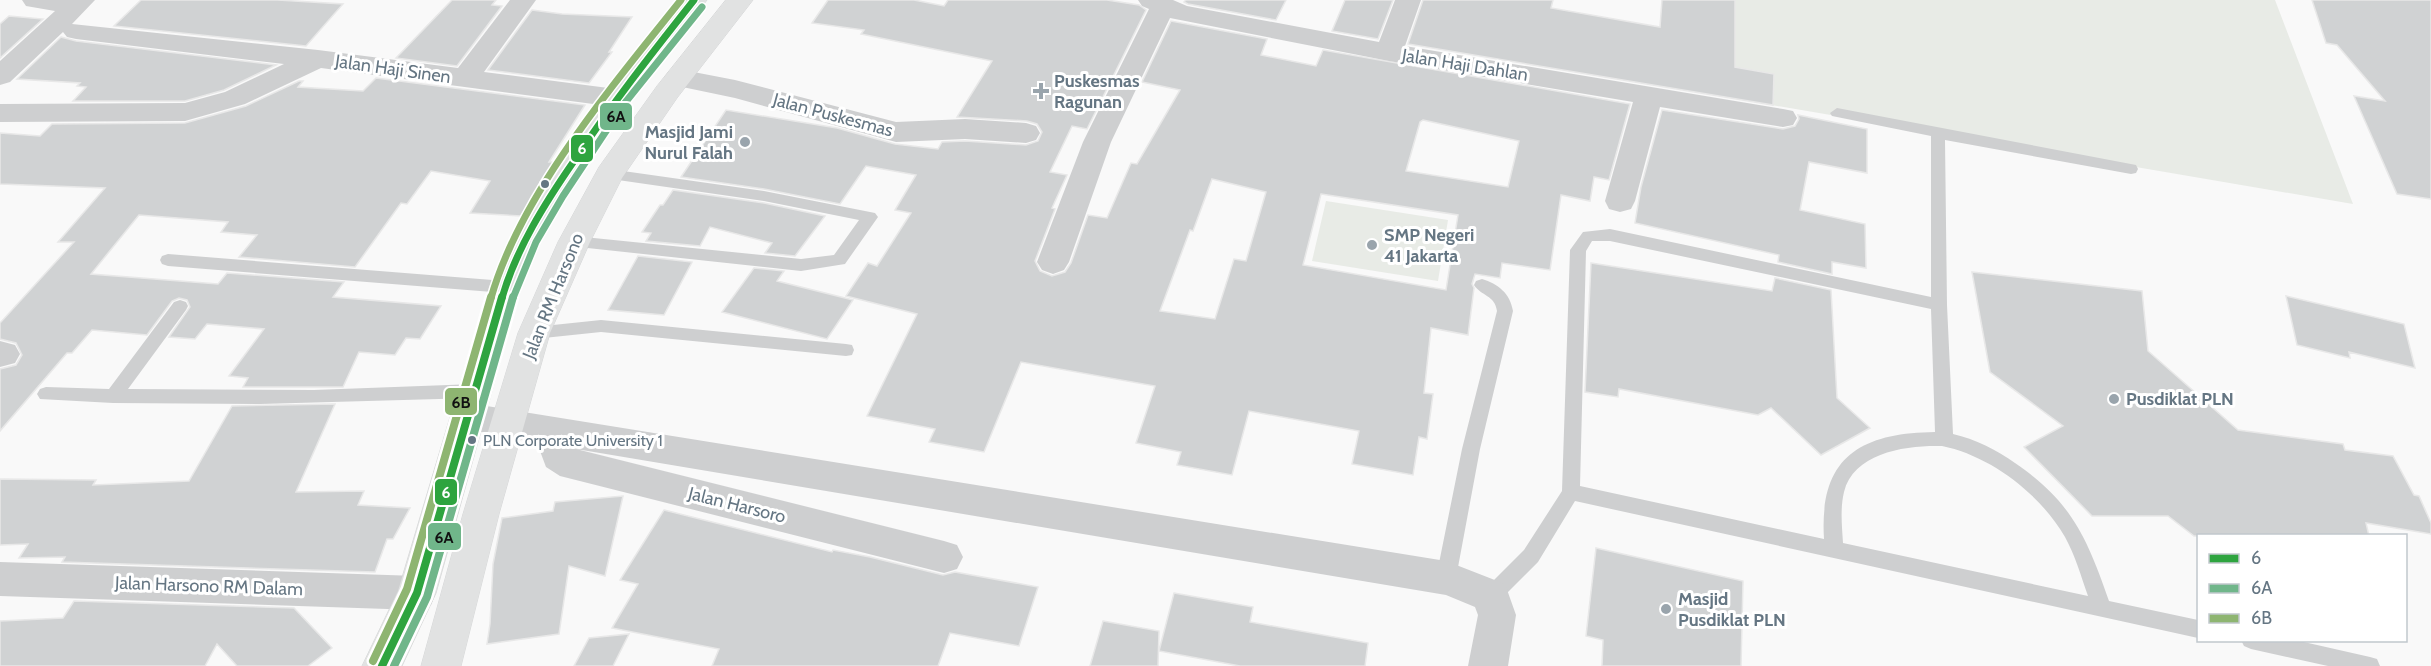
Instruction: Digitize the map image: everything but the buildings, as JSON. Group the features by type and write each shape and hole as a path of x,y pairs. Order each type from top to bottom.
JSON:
{"main road":[{"path":"382,666 417,594 505,287 527,237 554,190 616,98 694,0"},
{"name":"Jalan RM Harsono","path":"441,666 534,333 574,242 609,174 678,78 740,0"}],"street":[{"path":"35,0 78,12 290,57 318,59"},
{"path":"464,79 523,0"},
{"path":"1389,52 1408,0"},
{"path":"1053,262 1097,142 1157,3"},
{"name":"Jalan Haji Dahlan","path":"1157,3 1180,13 1389,52 1783,118"},
{"path":"0,76 78,12"},
{"name":"Jalan Haji Sinen","path":"0,113 185,112 235,98 318,59 616,98"},
{"name":"Jalan Puskesmas","path":"678,78 735,89 896,132 911,134 965,129 1026,133"},
{"path":"1620,201 1649,95"},
{"path":"471,404 507,423 1446,578 1491,596 1497,615 1488,666"},
{"name":"Jalan Harsoro","path":"550,430 559,457 573,465 944,557"},
{"name":"Jalan Harsono RM Dalam","path":"0,579 417,594"}],"lane":[{"path":"1837,113 2131,169"},
{"path":"1938,134 1944,439"},
{"path":"574,242 801,265 839,260 870,217 764,196 609,174"},
{"path":"1491,596 1531,556 1571,492 1578,250 1588,236 1610,235 1940,305"},
{"path":"168,260 505,287"},
{"path":"1446,578 1471,449 1505,311 1504,302 1497,292 1482,285"},
{"path":"113,396 180,306"},
{"path":"534,333 601,326 846,350"},
{"path":"46,394 236,399 360,396 471,404"},
{"path":"1834,549 1832,503 1843,473 1870,450 1900,441 1944,439 1985,454 2018,473 2055,508 2078,540 2102,608"},
{"path":"1571,492 2197,629"},
{"path":"2260,642 2370,666"}],"shaded area":[{"path":"1708,0 2275,0 2353,204 1701,93"},
{"path":"1326,201 1448,220 1438,281 1312,261"}],"transit line":[{"name":"6B","path":"373,661 407,589 495,284 517,233 545,184 607,92 681,0"},
{"name":"6","path":"382,666 417,593 505,287 527,237 554,190 616,98 694,0"},
{"name":"6A","path":"394,666 427,597 515,291 536,242 563,196 624,104 702,7"}],"place":[{"name":"Puskesmas Ragunan","path":"1041,91"},
{"name":"Masjid Jami Nurul Falah","path":"745,142"},
{"name":"SMP Negeri 41 Jakarta","path":"1372,245"},
{"name":"Pusdiklat PLN","path":"2114,399"},
{"name":"PLN Corporate University 1","path":"472,440"},
{"name":"Masjid Pusdiklat PLN","path":"1666,609"}]}
